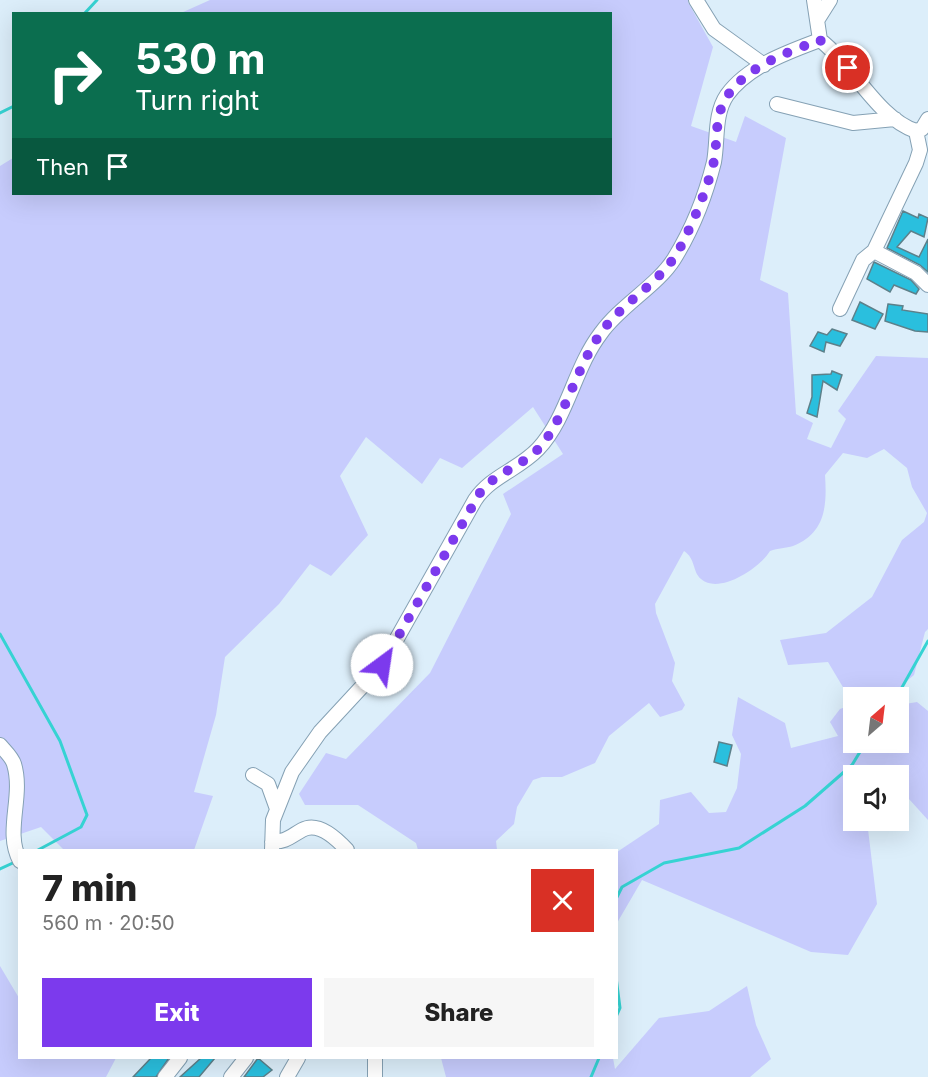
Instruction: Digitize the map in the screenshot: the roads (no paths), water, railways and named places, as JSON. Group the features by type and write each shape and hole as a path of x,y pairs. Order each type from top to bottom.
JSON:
{"street":[{"path":"696,0 714,29 764,65"},
{"path":"814,0 820,40 895,119"},
{"path":"818,19 830,0"},
{"path":"346,849 332,836 311,827 304,828 289,840 272,846 277,808 288,780 310,745 374,675 389,654 481,491 494,479 528,458 545,441 600,334 669,266 700,205 714,159 718,118 727,96 743,78 764,65 820,40"},
{"path":"777,104 853,123 895,119 924,128 916,163 874,251 863,260 840,309"},
{"path":"874,251 916,273 928,285"},
{"path":"0,745 13,762 17,787 12,846 18,857"},
{"path":"253,775 265,781 277,808"},
{"path":"165,1077 179,1059"},
{"path":"231,1077 245,1059"},
{"path":"288,1077 297,1059"},
{"path":"375,1059 375,1077"}],"waterway":[{"path":"86,12 97,0"},
{"path":"0,113 12,107"},
{"path":"0,634 60,741 87,815 81,827 40,849"},
{"path":"902,687 928,641"},
{"path":"618,895 622,887 664,863 739,848 805,806 852,765 859,753"},
{"path":"0,869 15,862"},
{"path":"618,992 620,1008 618,1012"},
{"path":"591,1077 599,1059"}]}
